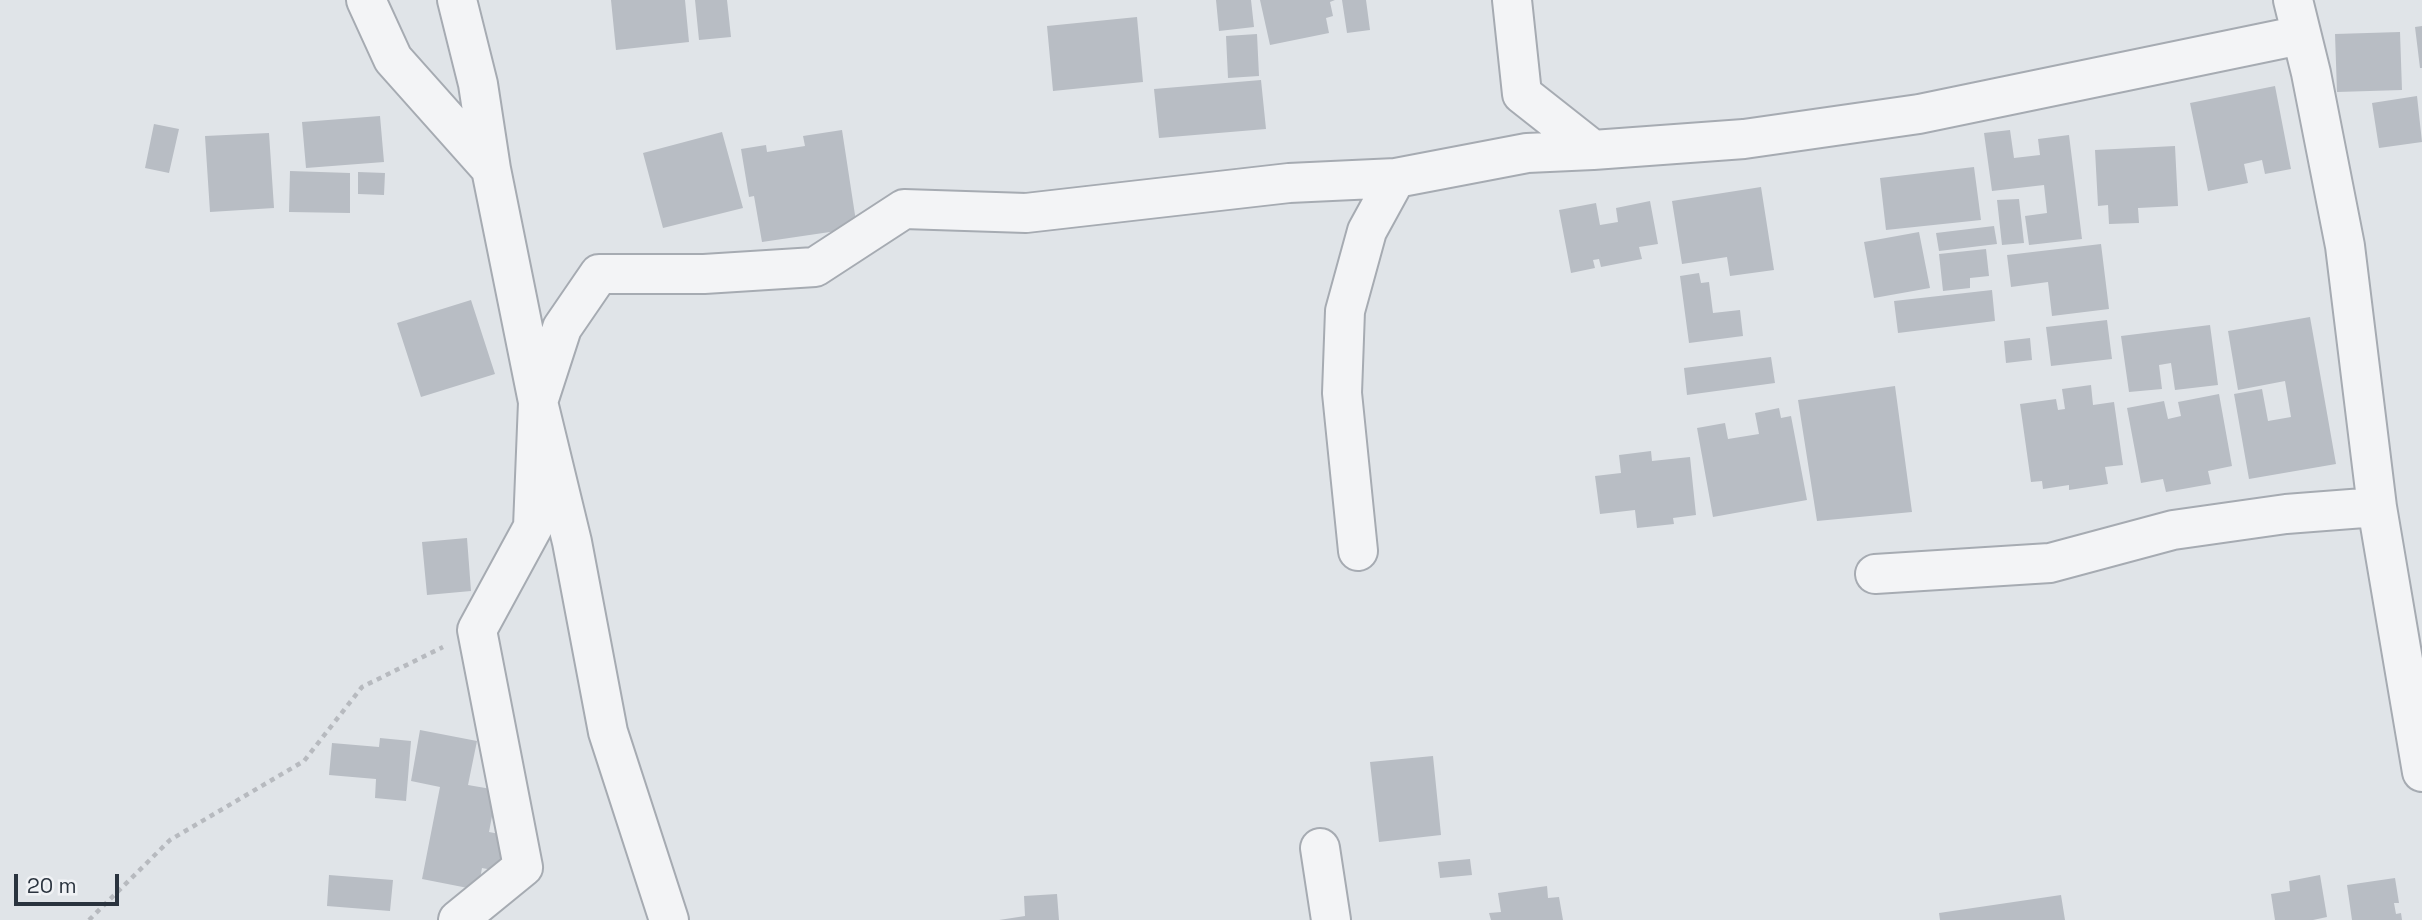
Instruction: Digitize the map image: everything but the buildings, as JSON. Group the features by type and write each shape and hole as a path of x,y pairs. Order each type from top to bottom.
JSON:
{"street":[{"path":"366,0 393,59 491,169"},
{"path":"457,0 478,84 491,169 538,402 572,542 608,732 669,920"},
{"path":"1512,0 1522,94 1593,150"},
{"path":"458,920 523,867 477,630 533,527 538,402 562,328 598,274 704,274 815,267 904,209 1026,213 1289,183 1396,178 1527,153 1744,139 1919,114 2297,17 2345,246 2377,507 2422,772"},
{"path":"1359,551 1342,393 1345,311 1367,231 1396,178"},
{"path":"1875,574 2050,562 2174,530 2286,514 2377,507"},
{"path":"1320,848 1331,920"}],"path":[{"path":"89,920 170,840 304,761 362,687 477,630"}]}
